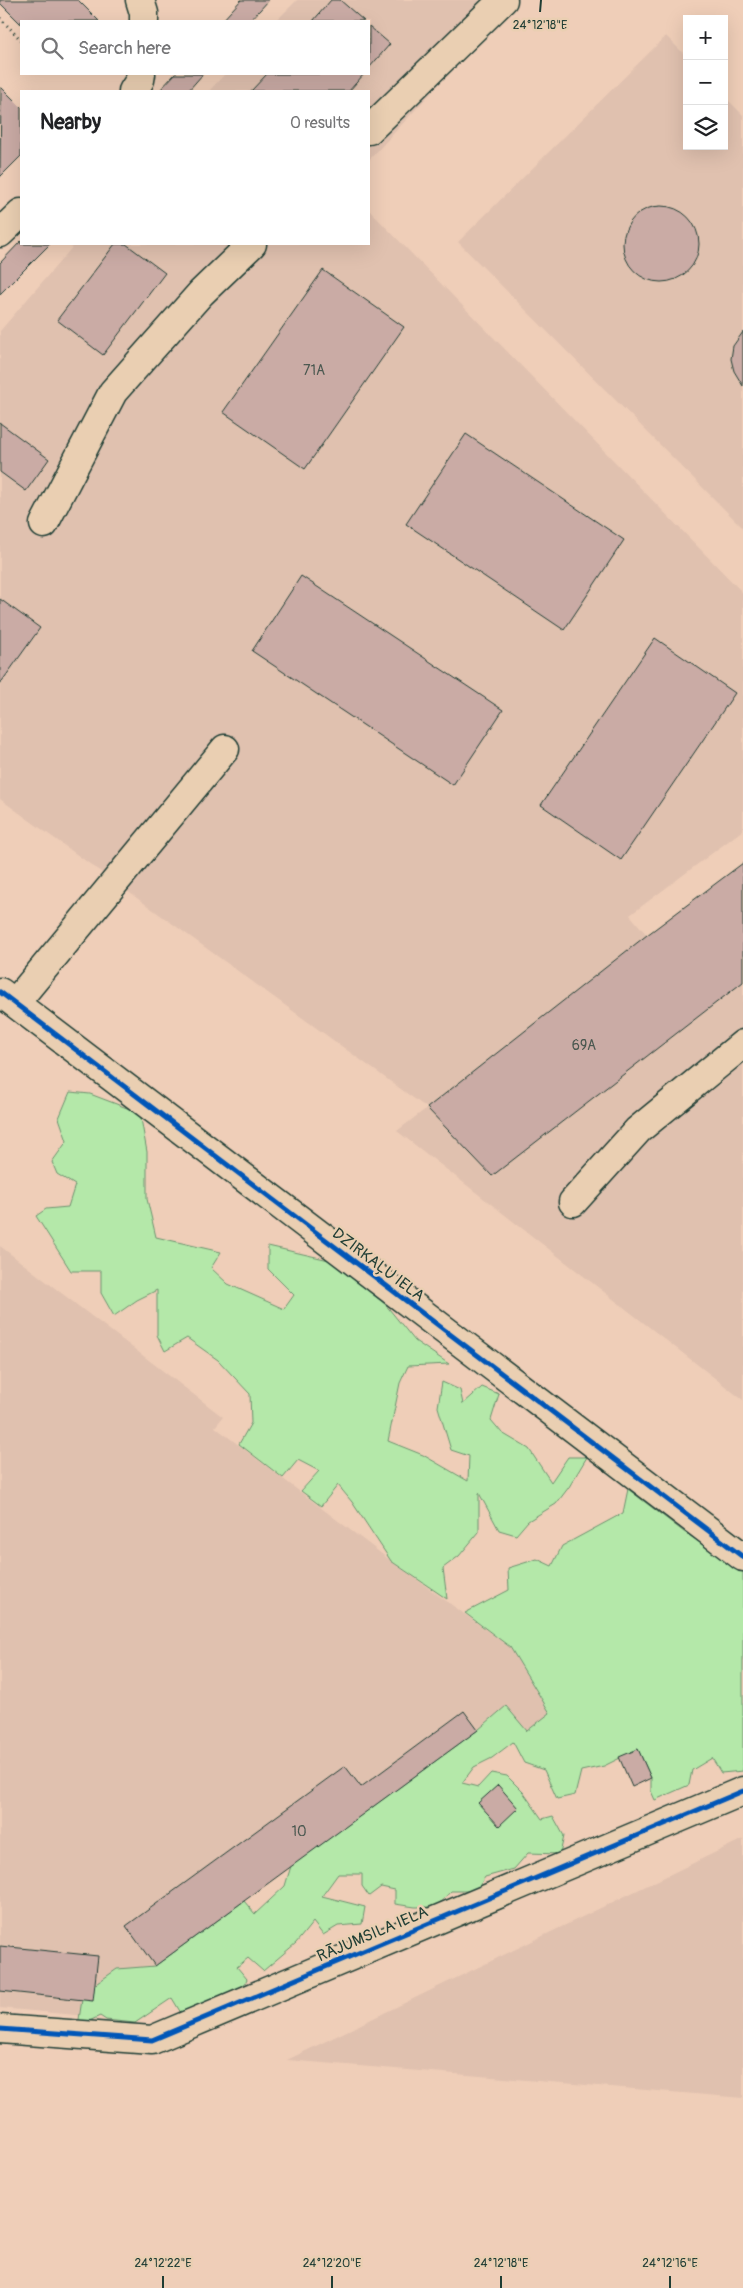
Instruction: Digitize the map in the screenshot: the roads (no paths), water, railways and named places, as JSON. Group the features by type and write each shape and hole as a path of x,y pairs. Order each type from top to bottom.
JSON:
{"street":[{"path":"140,0 144,20"},
{"path":"370,129 503,0"},
{"path":"133,90 140,80 141,75"},
{"path":"0,233 20,214"},
{"path":"44,524 112,392 201,293 251,245"},
{"path":"7,998 225,749"},
{"name":"DZIRKAĻU IELA","path":"7,998 743,1557"},
{"path":"573,1202 638,1130 743,1044"},
{"name":"RĀJUMSILA IELA","path":"0,2029 152,2040 743,1790"}]}
